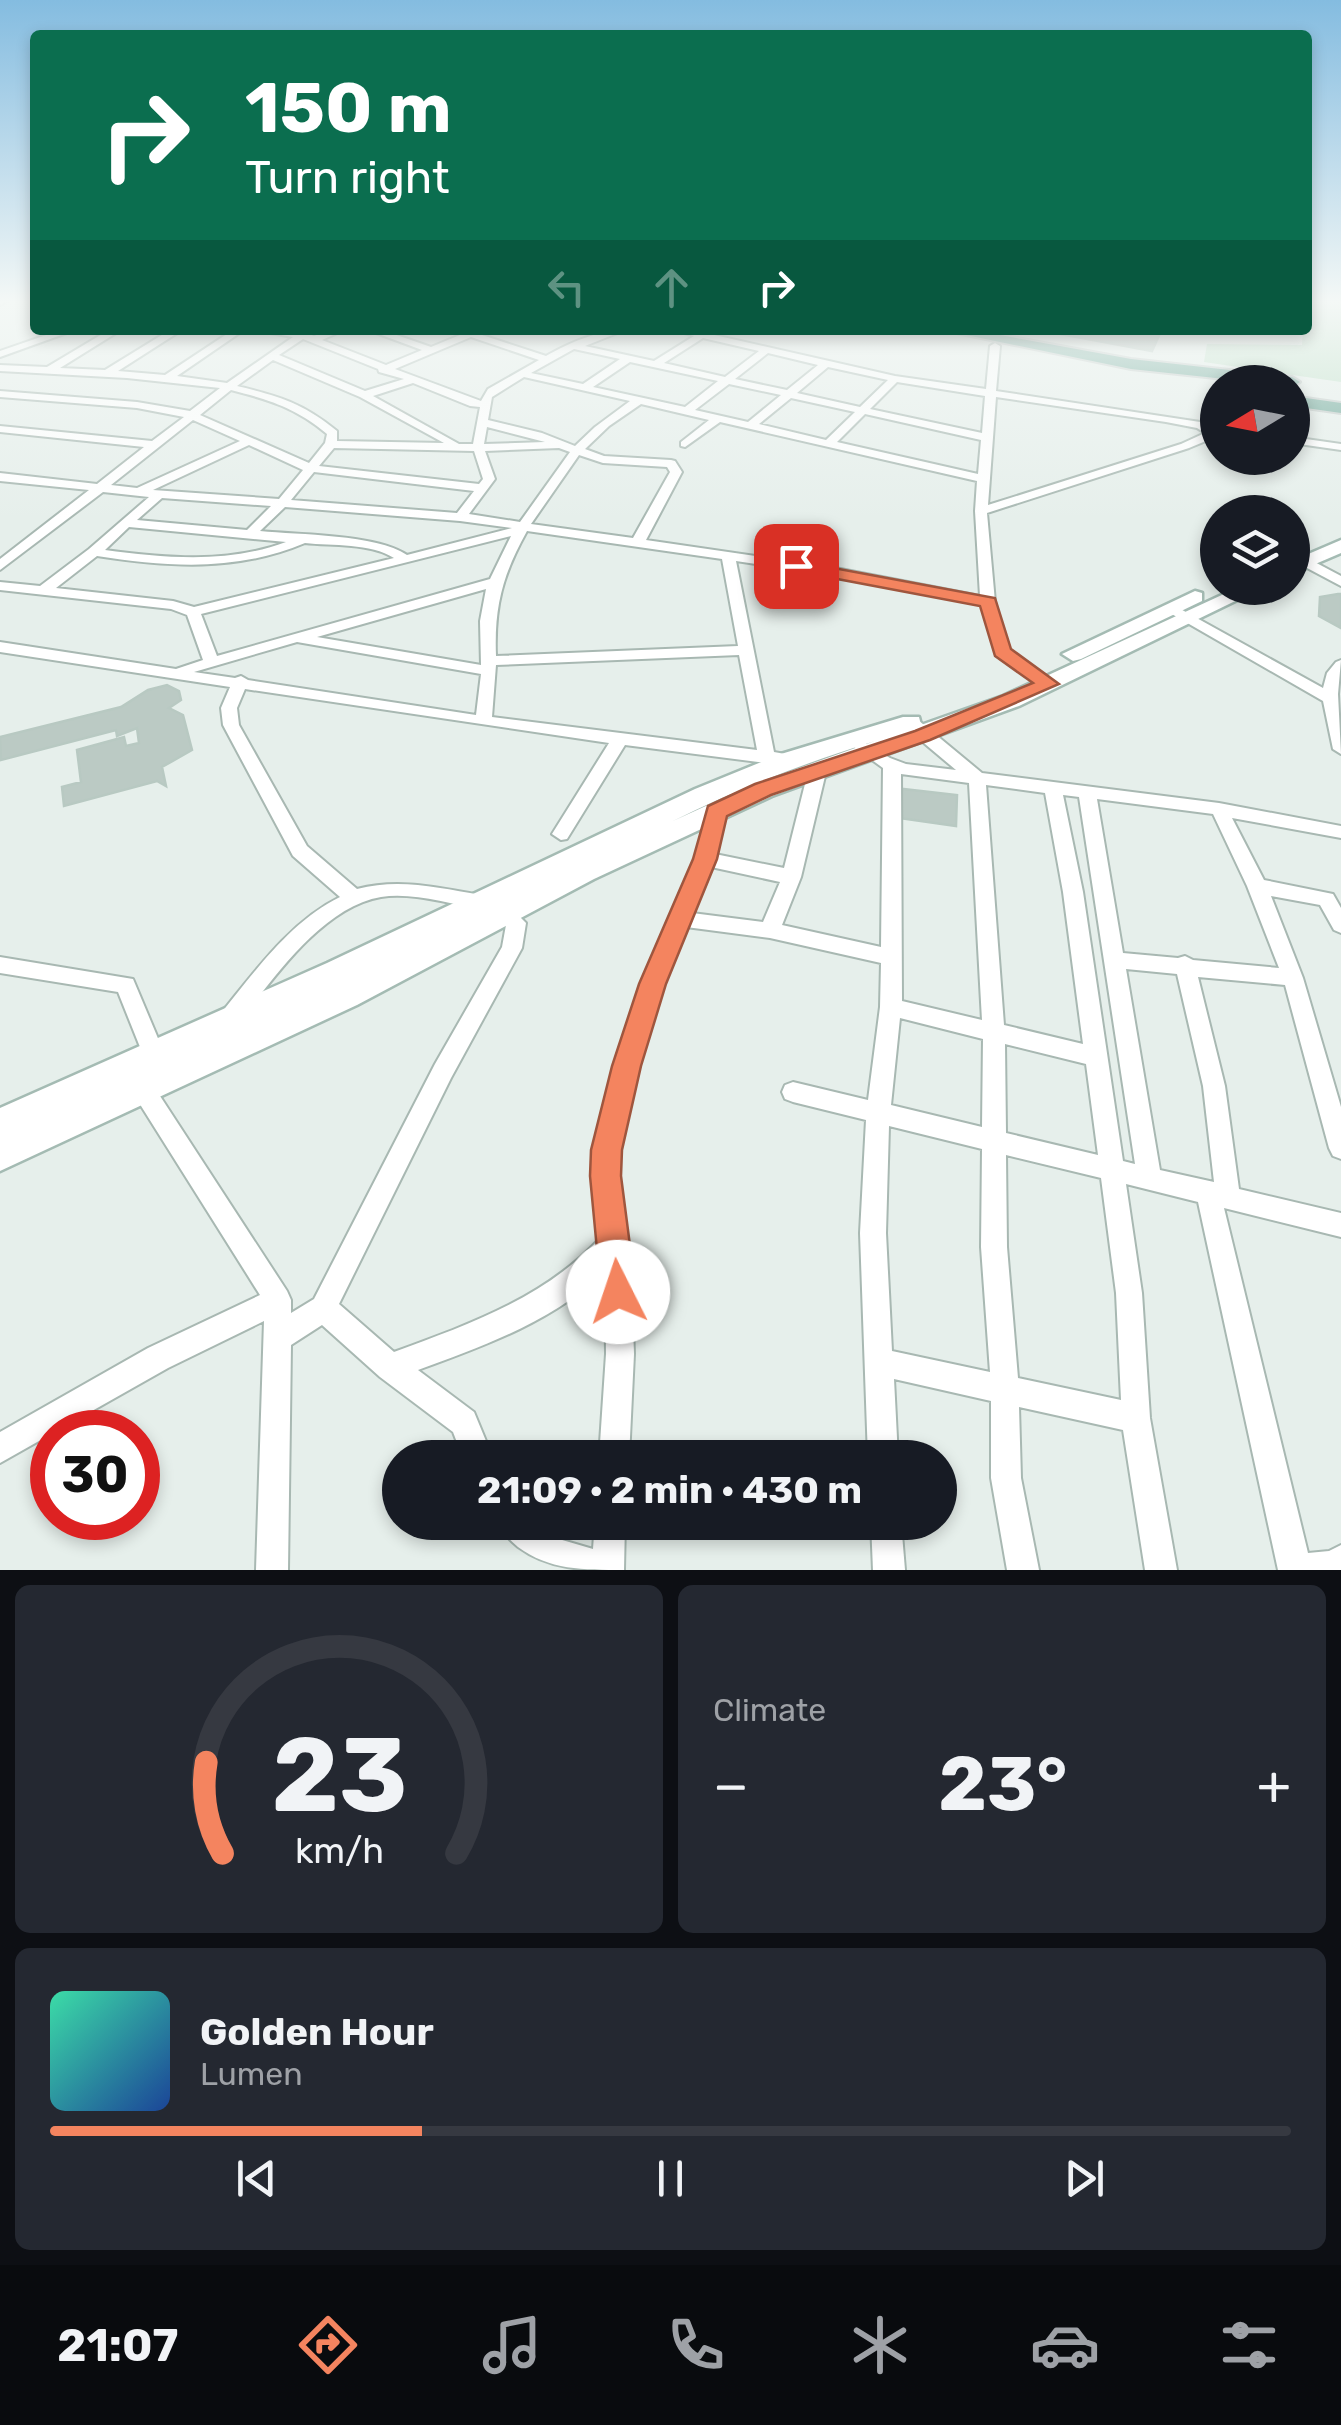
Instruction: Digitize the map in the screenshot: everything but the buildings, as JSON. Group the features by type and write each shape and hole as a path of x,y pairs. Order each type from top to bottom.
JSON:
{"main road":[{"path":"1163,373 1200,379"},
{"path":"1167,373 1200,381"},
{"path":"1186,377 1200,378"},
{"path":"1310,394 1341,402"},
{"path":"1310,551 1341,533"},
{"path":"1310,555 1341,546"},
{"path":"1180,612 1200,598"},
{"path":"0,1124 491,904 763,790 872,753 916,729 1039,680 1201,605"},
{"path":"0,1155 402,968 491,904 778,758 872,753"}],"street":[{"path":"86,373 231,385 273,398 317,419 334,434 331,444 284,501 250,534"},
{"path":"164,380 174,373"},
{"path":"0,566 246,373"},
{"path":"313,373 364,395 459,447"},
{"path":"393,373 474,404 485,404"},
{"path":"460,516 484,488 489,474 478,447 485,404 492,391 518,373"},
{"path":"526,373 983,479"},
{"path":"587,386 606,373"},
{"path":"694,373 987,438"},
{"path":"689,409 735,373"},
{"path":"751,425 814,373"},
{"path":"866,373 1200,428"},
{"path":"994,373 981,511 988,602 1002,652 1039,680"},
{"path":"364,395 413,380"},
{"path":"828,444 895,380"},
{"path":"2,396 137,405 192,415 309,468 484,488"},
{"path":"483,721 489,698 487,627 495,582 523,528 572,456 641,398"},
{"path":"685,444 719,417"},
{"path":"481,422 538,435 560,445 572,456"},
{"path":"0,430 154,445"},
{"path":"981,511 1200,440"},
{"path":"139,492 249,441"},
{"path":"1310,443 1341,447"},
{"path":"331,444 536,448 560,445"},
{"path":"536,448 572,456 674,466 670,486 638,542"},
{"path":"0,477 159,494 460,516 728,556 988,602"},
{"path":"43,591 159,494"},
{"path":"126,523 391,550 406,560"},
{"path":"0,586 173,605 193,612 523,528"},
{"path":"94,552 210,564 276,552 305,539"},
{"path":"0,646 483,721 778,758 746,650 728,556"},
{"path":"1310,566 1341,582"},
{"path":"180,671 495,582"},
{"path":"193,612 211,660"},
{"path":"1180,612 1331,698"},
{"path":"290,637 488,666 746,650"},
{"path":"1341,665 1332,678 1331,698 1341,750"},
{"path":"241,681 229,708 230,724 300,851 352,896"},
{"path":"916,729 977,778 994,1032 994,1247 1005,1391 1006,1478 1022,1570"},
{"path":"561,834 621,738"},
{"path":"882,1440 873,1234 878,1113 892,958 872,753 977,778 1220,809 1341,832"},
{"path":"770,930 791,877 817,772"},
{"path":"1053,789 1073,892 1129,1294 1136,1418 1161,1570"},
{"path":"1088,792 1149,1177"},
{"path":"1220,809 1257,886 1293,978 1340,1144"},
{"path":"615,1440 620,1354 606,1150 637,1033 705,859 716,811"},
{"path":"705,859 791,877"},
{"path":"1257,886 1326,899 1341,925"},
{"path":"226,1022 280,957 352,896 385,889 491,904 516,923 512,948 442,1072 323,1308 280,1336"},
{"path":"679,919 770,930 892,958"},
{"path":"1116,960 1185,964 1293,978"},
{"path":"1185,964 1214,1086 1218,1194 1295,1570 1336,1566"},
{"path":"0,965 126,985 154,1056"},
{"path":"890,1006 1096,1057"},
{"path":"126,1068 145,1090 278,1300 272,1570"},
{"path":"793,1092 1341,1225"},
{"path":"390,1366 494,1327 554,1297 592,1270 614,1240"},
{"path":"0,1448 158,1358 278,1300"},
{"path":"323,1308 464,1422 471,1440"},
{"path":"878,1362 1136,1418"},
{"path":"533,1540 544,1550 608,1570 609,1540"},
{"path":"887,1540 889,1570"}],"green space":[{"path":"1310,373 1341,373 1341,382 1310,377"}],"route":[{"path":"618,1292 606,1150 626,1066 652,984 705,859 716,811 763,790 923,736 1048,684 1002,652 988,602 796,566"}]}
